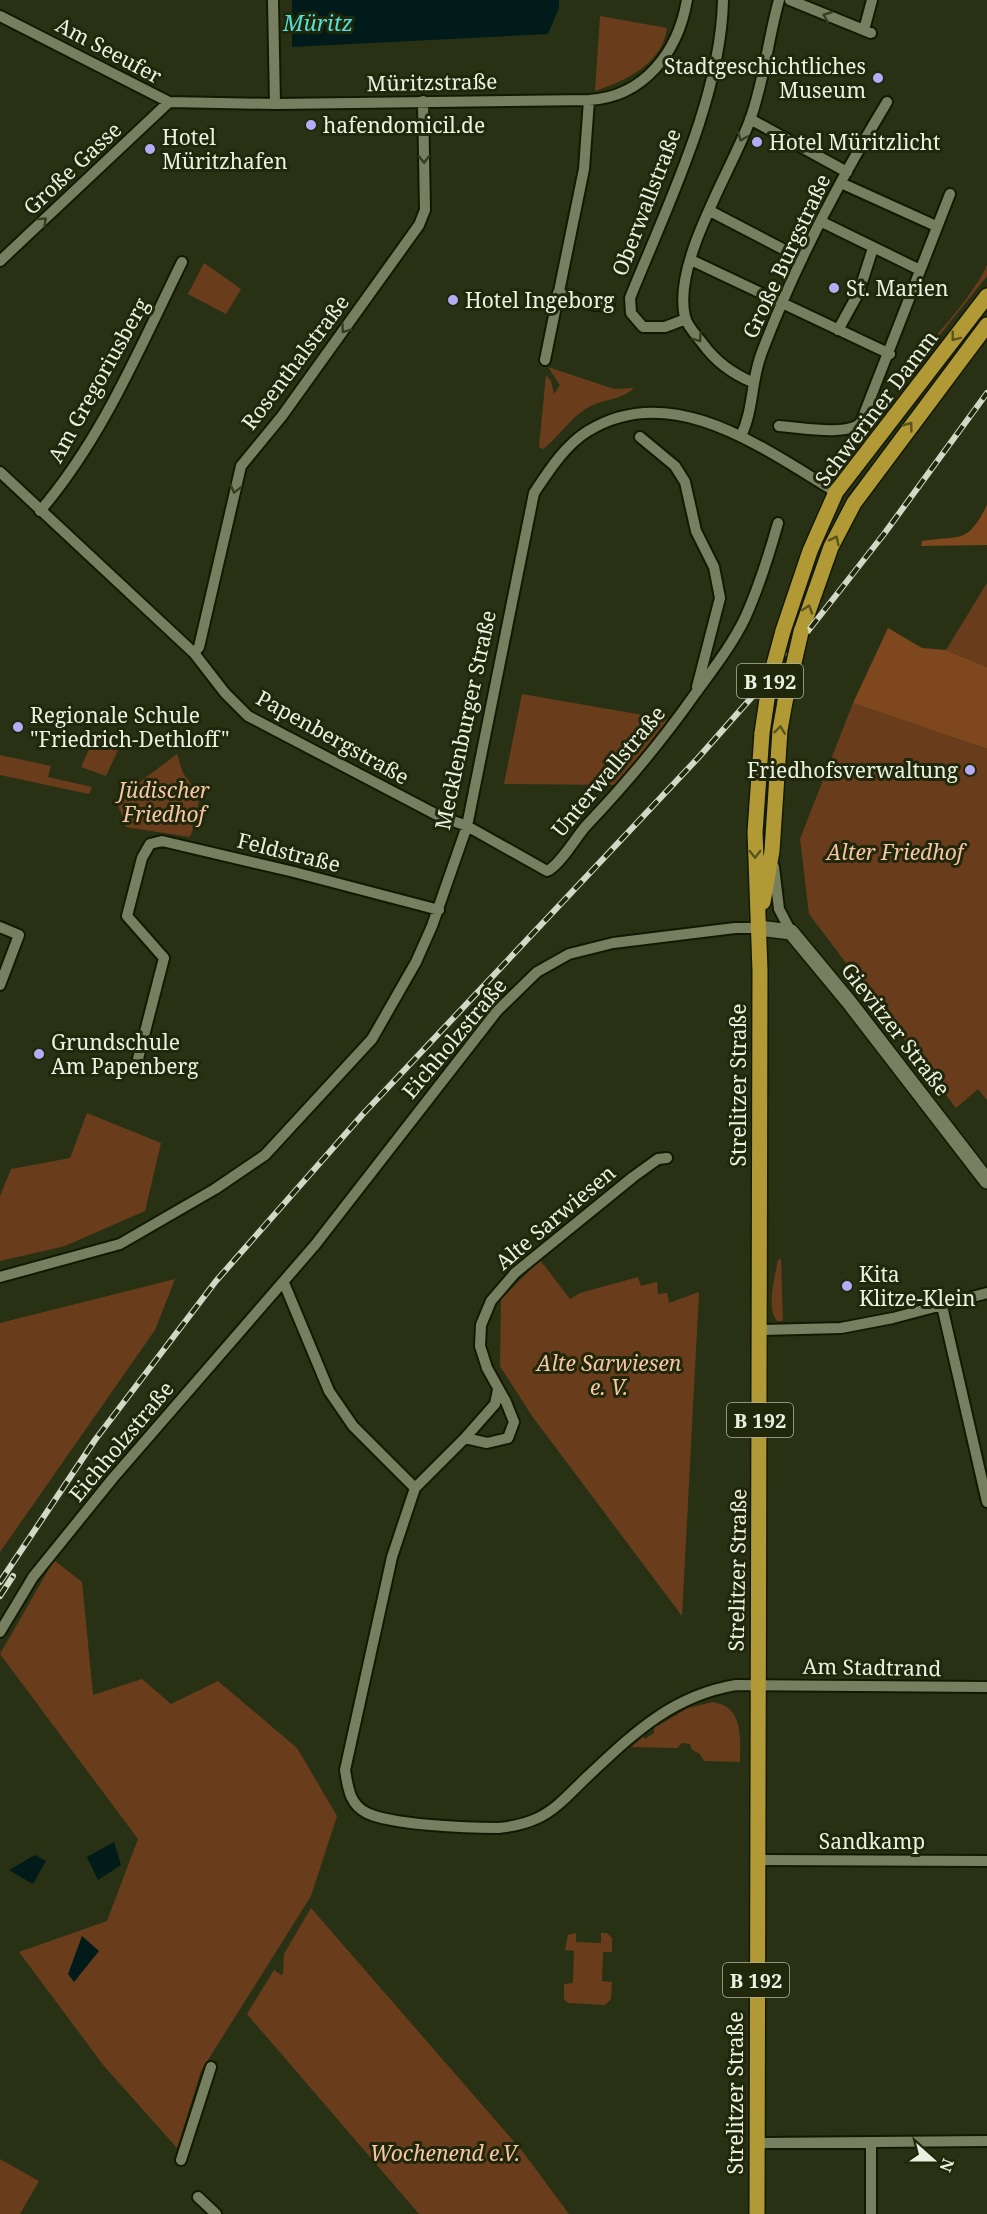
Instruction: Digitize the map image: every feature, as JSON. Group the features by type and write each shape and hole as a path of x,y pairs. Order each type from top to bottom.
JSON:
{"main road":[{"name":"Schweriner Damm","path":"759,928 755,832 762,733 770,679 783,631 810,551 836,492 987,296"},
{"name":"Schweriner Damm","path":"759,928 772,851 784,702 796,648 815,586 831,547 855,503 987,325"},
{"name":"Mecklenburger Straße","path":"836,492 855,503"},
{"path":"759,928 791,932"},
{"name":"Strelitzer Straße","path":"756,2214 756,1685 760,1330 759,928"},
{"name":"Gievitzer Straße","path":"791,932 849,1002 987,1181"}],"street":[{"path":"273,0 275,104"},
{"name":"Müritzstraße","path":"169,102 275,104 589,100 613,97 625,92 658,67 676,38 687,0"},
{"name":"Oberwallstraße","path":"686,319 665,327 650,328 638,323 631,313 630,298 701,114 718,46 723,0"},
{"path":"752,382 722,366 686,319 684,289 691,260 710,211 750,119 779,0"},
{"path":"790,0 868,32 872,0"},
{"name":"Am Seeufer","path":"0,16 156,98 169,102"},
{"path":"544,360 584,169 589,100"},
{"name":"Rosenthalstraße","path":"194,653 199,647 241,466 289,406 419,225 425,210 423,101"},
{"name":"Große Gasse","path":"0,261 169,102"},
{"name":"Große Burgstraße","path":"741,436 748,421 752,382 781,303 841,183 887,102"},
{"path":"750,119 848,172"},
{"path":"841,183 936,226"},
{"path":"778,426 845,430 857,427 890,354 936,226 950,194"},
{"path":"710,211 802,259"},
{"path":"822,222 920,270"},
{"path":"838,330 859,292 873,248"},
{"path":"691,260 890,354"},
{"name":"Am Gregoriusberg","path":"40,511 61,488 111,404 182,262"},
{"path":"558,293 595,305 609,306"},
{"name":"Mecklenburger Straße","path":"0,1277 120,1244 215,1189 265,1155 372,1039 416,962 438,910 467,826 474,802 534,493 553,465 586,432 631,415 651,412 696,418 741,436 836,492"},
{"name":"Unterwallstraße","path":"640,437 675,466 685,482 696,531 714,567 720,598 696,693"},
{"name":"Papenbergstraße","path":"0,472 194,653 225,693 248,716 439,816 467,826 547,871"},
{"name":"Unterwallstraße","path":"547,871 556,868 570,844 632,776 677,721 722,658 745,619 767,564 778,523"},
{"name":"Feldstraße","path":"138,1059 164,958 127,916 142,858 147,848 155,841 294,872 438,910"},
{"path":"772,851 779,909 791,932"},
{"path":"0,927 20,935 0,984"},
{"name":"Eichholzstraße","path":"0,1632 33,1577 113,1478 284,1283 497,1011 537,972 569,954 613,943 735,927 759,928"},
{"name":"Alte Sarwiesen","path":"465,1438 487,1443 508,1438 514,1422 480,1346 482,1325 490,1300 515,1273 633,1177 658,1158 668,1158"},
{"path":"284,1283 329,1391 353,1426 416,1488 495,1404 498,1390"},
{"path":"760,1330 841,1328 942,1306 987,1293"},
{"path":"942,1306 987,1502"},
{"name":"Am Stadtrand","path":"416,1488 393,1557 345,1770 350,1797 367,1812 400,1821 500,1828 538,1818 558,1804 620,1745 667,1708 728,1686 987,1687"},
{"name":"Sandkamp","path":"757,1860 987,1861"},
{"path":"181,2160 211,2067"},
{"path":"756,2143 987,2142"},
{"path":"871,2143 871,2214"},
{"path":"198,2197 216,2214"}],"green space":[{"path":"600,16 667,28 664,40 651,61 619,82 595,91"},
{"path":"204,263 241,289 226,314 188,294"},
{"path":"987,265 987,276 931,346 915,362 912,360 954,315 982,276"},
{"path":"548,367 614,389 634,388 624,395 587,408 543,449 539,447 546,375 551,381 554,394 560,385"},
{"path":"987,583 987,667 946,650"},
{"path":"522,694 677,721 624,785 504,784"},
{"name":"Alter Friedhof","path":"853,703 987,749 987,1100 978,1089 956,1108 809,914 800,839"},
{"path":"93,740 118,750 106,776 81,767"},
{"name":"Jüdischer Friedhof","path":"177,754 183,773 199,795 197,818 190,837 126,827 116,800"},
{"path":"0,755 51,766 48,777 92,787 89,794 0,775"},
{"path":"87,1113 161,1143 145,1211 65,1246 0,1261 0,1196 11,1169 70,1158"},
{"path":"781,1259 783,1321 777,1321 772,1308 773,1283 778,1260"},
{"name":"Alte Sarwiesen e. V.","path":"540,1260 570,1299 580,1293 638,1277 641,1286 657,1282 658,1294 667,1293 669,1303 699,1292 682,1616 532,1416 500,1366 501,1299"},
{"path":"175,1279 155,1330 0,1552 0,1323"},
{"path":"54,1560 82,1582 93,1695 142,1679 171,1704 218,1681 297,1748 337,1816 311,1896 201,2071 177,2148 104,2066 19,1952 107,1921 138,1839 0,1654"},
{"path":"713,1702 723,1705 735,1717 740,1734 740,1762 704,1761 700,1754 692,1750 690,1744 682,1743 677,1748 631,1747 643,1737 645,1739 654,1733 654,1728 688,1708"},
{"name":"Wochenend e.V.","path":"311,1908 523,2152 569,2214 419,2214 247,2014 274,1970 283,1974 284,1954"},
{"path":"576,1933 576,1942 601,1943 601,1933 607,1933 612,1938 612,1952 603,1952 602,1981 612,1982 611,1999 605,2005 568,2003 564,1999 564,1984 573,1983 574,1951 565,1950 568,1935"},
{"path":"0,2159 39,2181 20,2214 0,2214"}],"shaded area":[{"path":"987,505 987,545 921,546 922,541 955,537 968,532"},
{"path":"888,628 922,648 946,650 987,667 987,749 853,703"}],"water":[{"name":"Müritz","path":"292,0 559,0 559,8 548,34 292,47"},
{"path":"114,1842 121,1865 98,1880 87,1857"},
{"path":"35,1855 46,1861 33,1884 9,1870"},
{"path":"82,1936 99,1951 74,1982 68,1974"}],"railway":[{"path":"0,1582 95,1440 216,1281 363,1114 698,758 790,654 884,534 987,393"},
{"path":"0,1596 13,1576"}],"place":[{"name":"Stadtgeschichtliches Museum","path":"878,78"},
{"name":"hafendomicil.de","path":"311,125"},
{"name":"Hotel Müritzlicht","path":"757,142"},
{"name":"Hotel Müritzhafen","path":"150,149"},
{"name":"St. Marien","path":"834,288"},
{"name":"Hotel Ingeborg","path":"453,300"},
{"name":"Regionale Schule \"Friedrich-Dethloff\"","path":"18,727"},
{"name":"Friedhofsverwaltung","path":"970,770"},
{"name":"Grundschule Am Papenberg","path":"39,1054"},
{"name":"Kita Klitze-Klein","path":"847,1286"}]}
